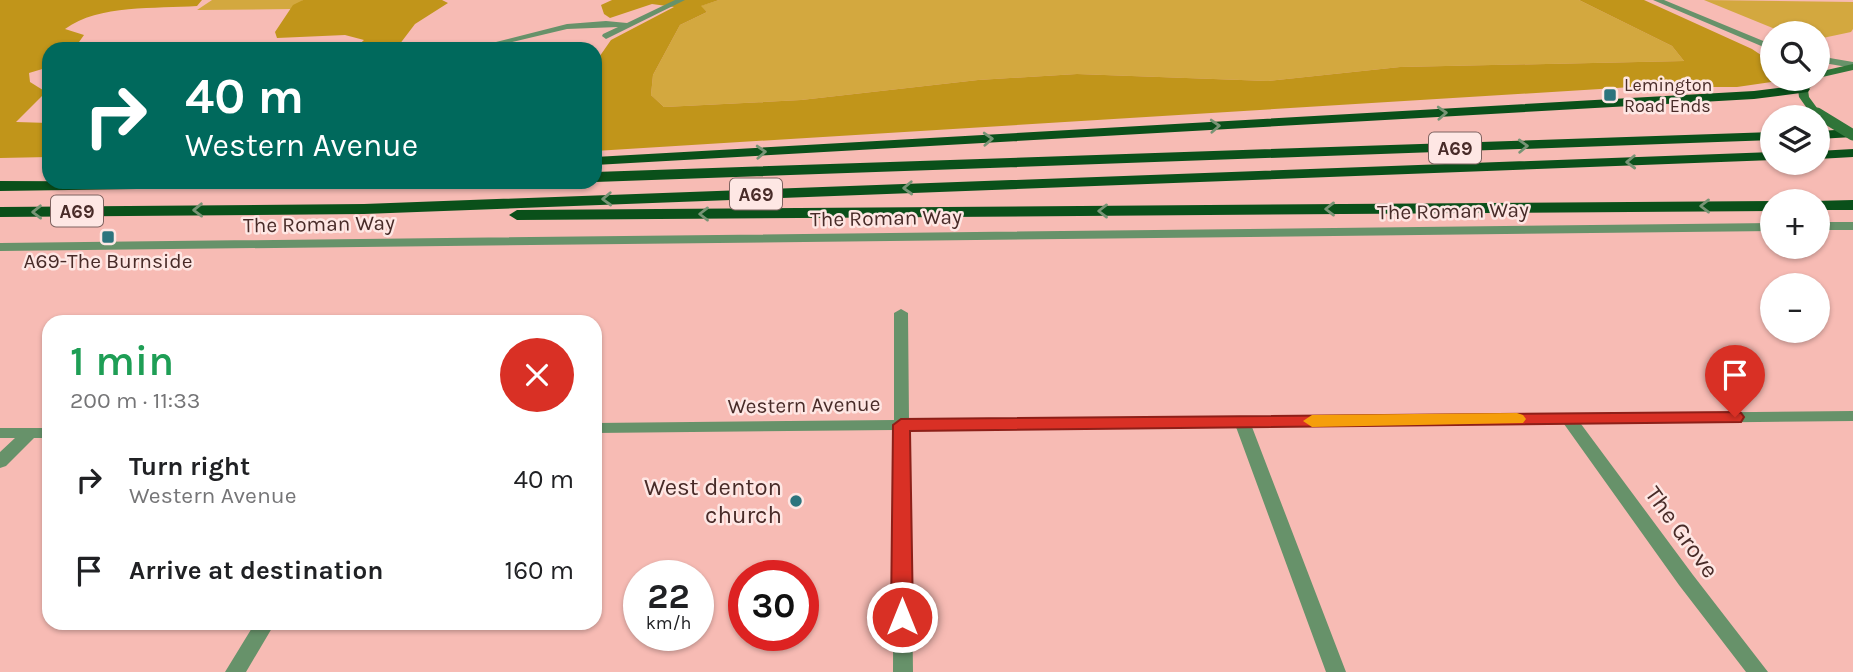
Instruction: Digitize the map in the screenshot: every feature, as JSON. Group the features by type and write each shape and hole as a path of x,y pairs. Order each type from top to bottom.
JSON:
{"highway":[{"path":"602,161 1740,96 1764,91"},
{"path":"1830,135 1853,134"},
{"name":"A69","path":"602,177 1760,136"},
{"path":"1830,154 1853,153"},
{"name":"A69","path":"0,212 364,209 1760,156"},
{"path":"0,185 42,182"},
{"name":"A69","path":"0,185 42,185"},
{"path":"1830,205 1853,205"},
{"path":"364,209 537,215 1760,206"}],"main road":[{"path":"1830,72 1853,66"},
{"path":"1806,91 1804,97 1815,112 1853,134"}],"street":[{"path":"606,36 681,0"},
{"path":"1657,0 1760,44"},
{"path":"503,42 578,25 604,22 625,25"},
{"path":"1830,61 1853,66"},
{"path":"1830,226 1853,226"},
{"name":"The Roman Way","path":"0,247 1760,227"},
{"path":"901,313 903,672"},
{"name":"Western Avenue","path":"602,428 1853,416"},
{"name":"The Grove","path":"1569,419 1686,580 1758,672"},
{"path":"1242,422 1336,672"},
{"path":"0,433 42,433"},
{"path":"0,462 30,433"},
{"path":"235,672 261,630"}],"shaded area":[{"path":"0,0 202,0 197,6 128,9 94,15 65,29 84,35 79,42 42,42 42,69 29,73 30,82 42,90 42,96 16,122 42,123 42,157 0,158"},
{"path":"212,0 303,0 292,9 197,10"},
{"path":"303,0 442,0 448,3 415,24 401,42 362,42 364,40 345,35 277,38 275,32 293,5"},
{"path":"612,0 719,0 701,6 707,12 680,25 653,75 651,95 664,107 801,100 978,80 1077,74 1268,81 1400,67 1684,61 1672,46 1579,0 1644,0 1752,49 1760,54 1760,84 1737,87 1632,87 602,151 602,53 611,40 674,7 652,4 610,18 604,14 601,5"},
{"path":"719,0 1579,0 1672,46 1684,61 1400,67 1268,81 1077,74 978,80 801,100 664,107 651,95 653,75 680,25 707,12 700,6"},
{"path":"1704,0 1853,2 1851,32 1830,36 1830,21 1760,23"}],"slow traffic":[{"path":"1312,421 1517,419"}],"place":[{"name":"Lemington Road Ends","path":"1610,95"},
{"name":"A69-The Burnside","path":"108,237"},
{"name":"West denton church","path":"796,501"}],"route":[{"path":"902,617 901,425 1735,417"}]}
